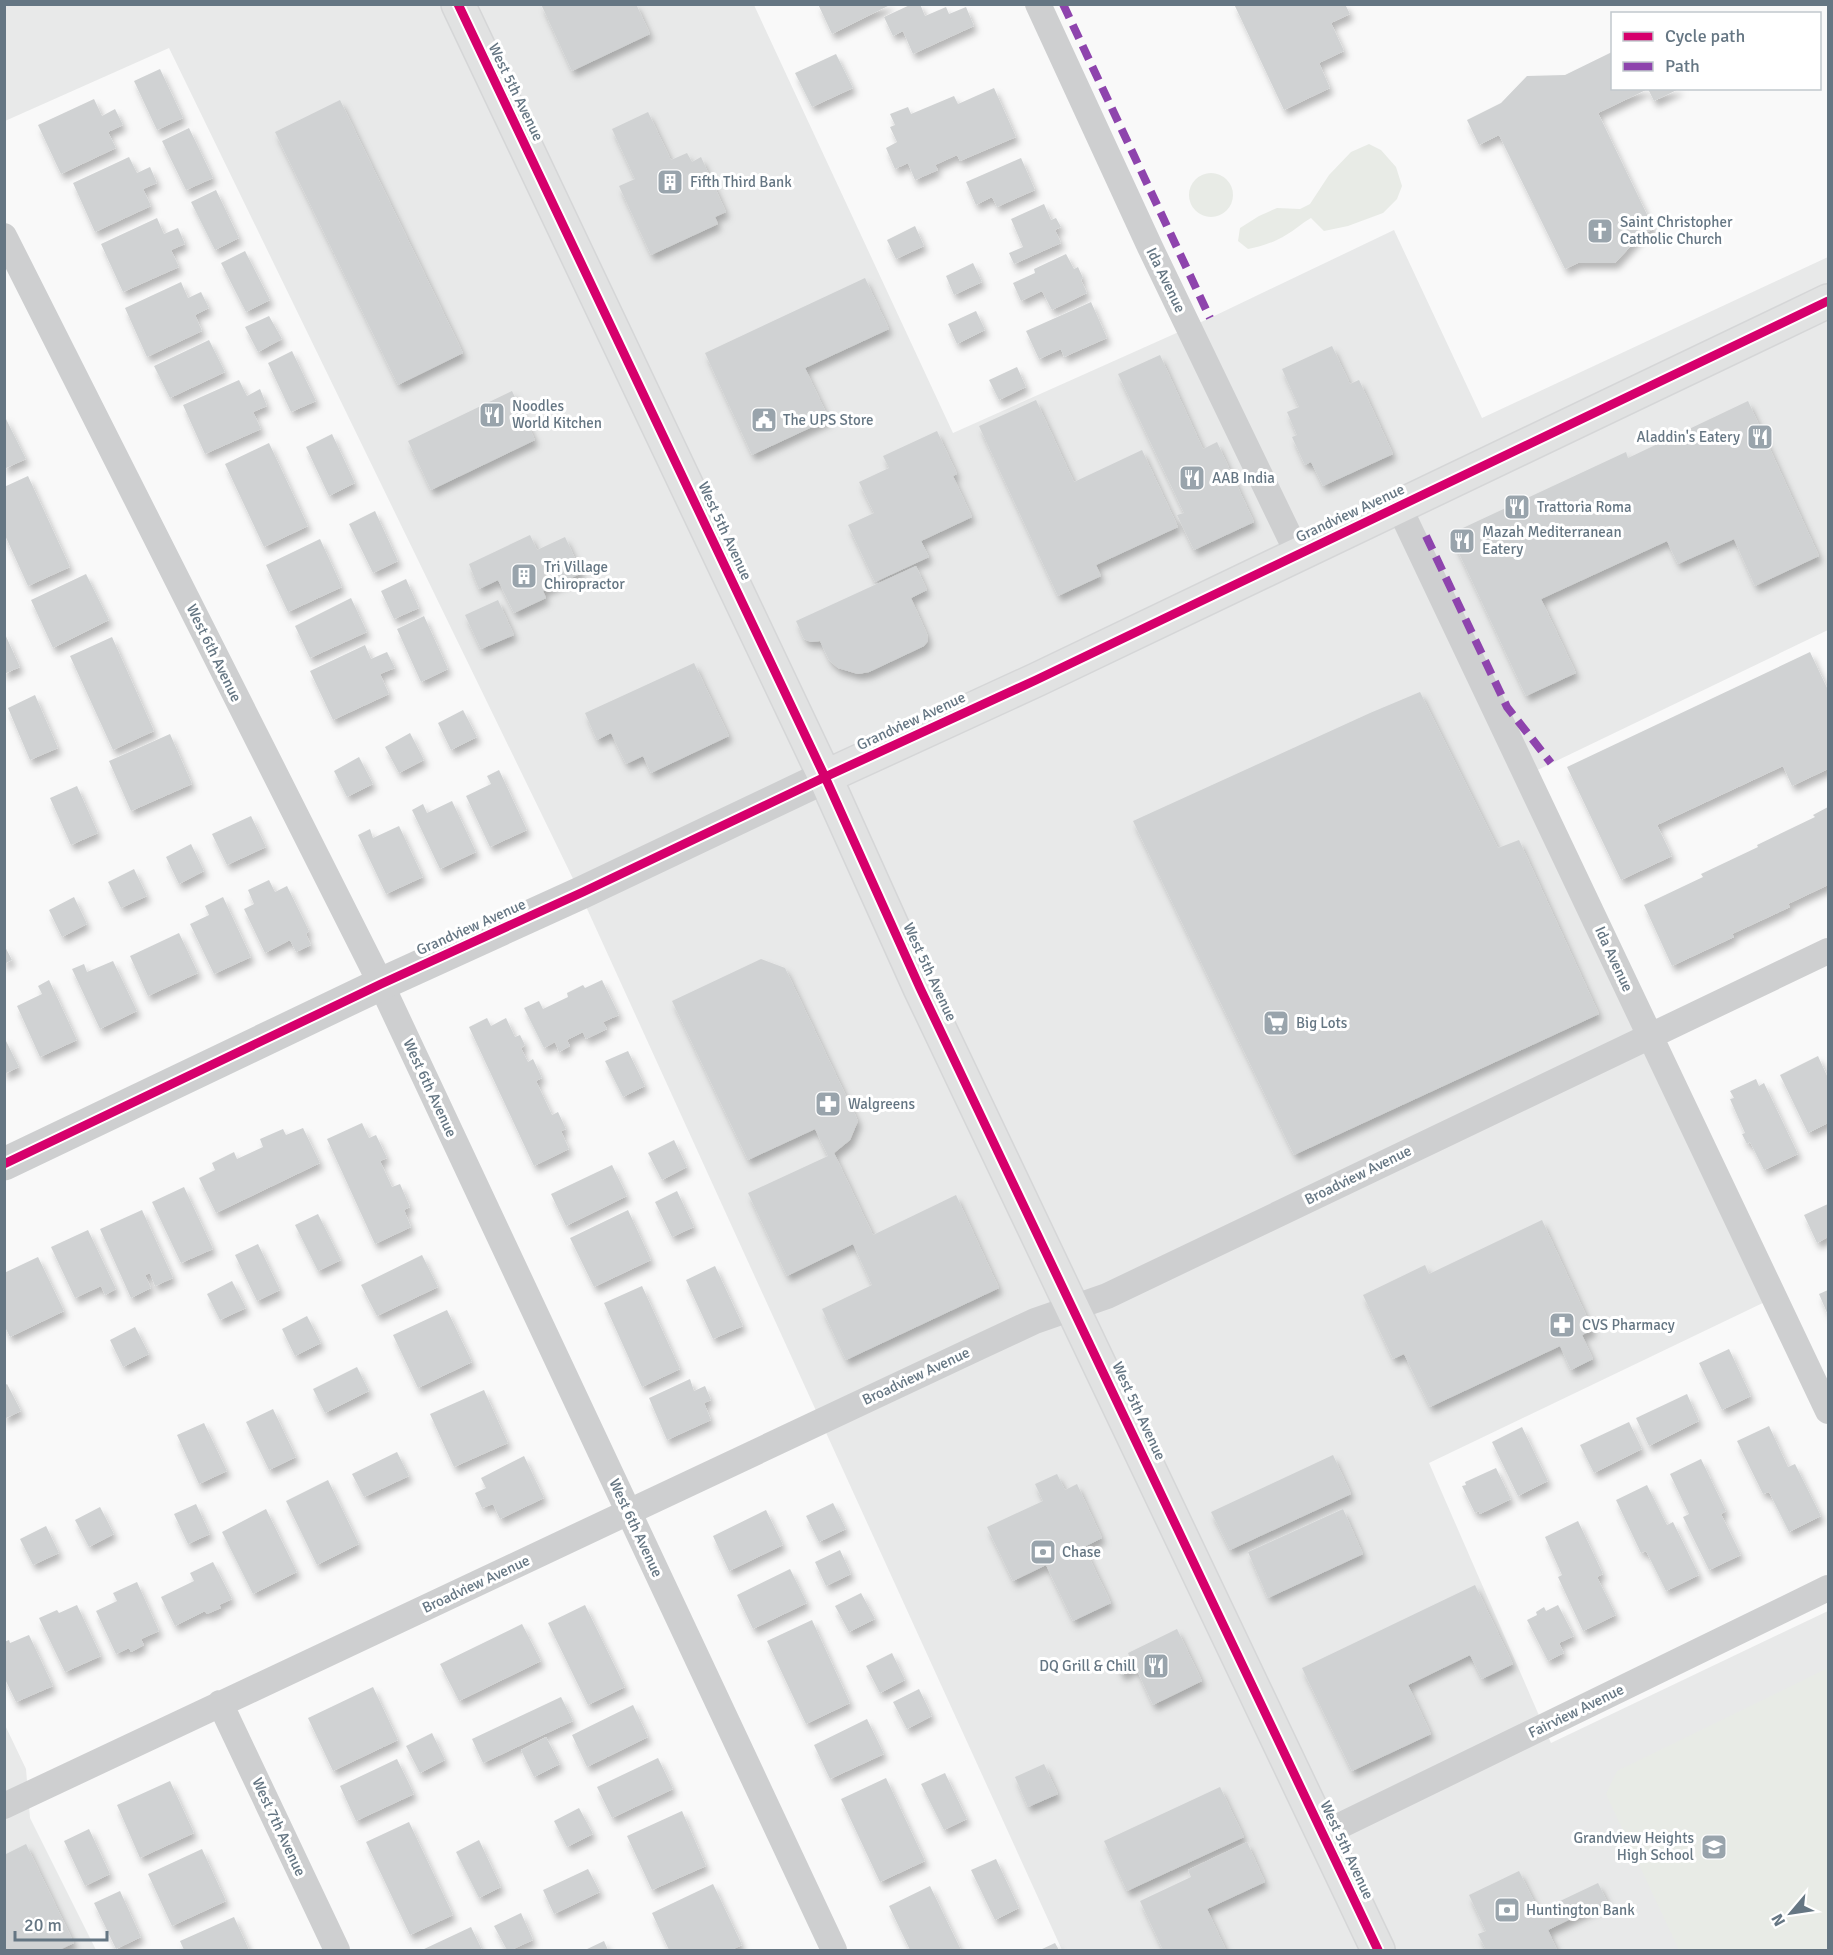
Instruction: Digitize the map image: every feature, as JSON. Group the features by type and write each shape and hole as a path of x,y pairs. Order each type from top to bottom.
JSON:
{"main road":[{"name":"West 5th Avenue","path":"458,4 825,777 921,988 1378,1950"},
{"name":"Grandview Avenue","path":"825,777 1036,680 1828,301"}],"street":[{"name":"Ida Avenue","path":"1038,4 1150,248 1298,554"},
{"name":"West 6th Avenue","path":"4,236 381,984 834,1950"},
{"name":"Ida Avenue","path":"1399,507 1828,1411"},
{"name":"Grandview Avenue","path":"4,1164 381,984 584,892 825,777"},
{"name":"Broadview Avenue","path":"4,1806 1035,1321 1107,1296 1828,951"},
{"name":"Fairview Avenue","path":"1323,1834 1828,1588"},
{"name":"West 7th Avenue","path":"220,1703 337,1950"}],"shaded area":[{"path":"4,5 754,5 953,433 1210,318 1394,230 1482,418 1828,257 1828,630 1525,776 1769,1300 1429,1463 1551,1743 1828,1611 1828,1950 1062,1950 578,889 169,48 5,121"},
{"path":"1369,144 1381,150 1396,167 1402,186 1397,199 1383,213 1348,226 1324,231 1311,218 1282,238 1248,249 1238,241 1240,228 1259,216 1277,208 1300,209 1310,204 1329,175 1351,152"},
{"path":"1211,173 1227,179 1233,195 1227,211 1211,217 1195,211 1189,195 1195,179"},
{"name":"Grandview Heights High School","path":"1828,1668 1828,1950 1679,1950 1606,1794 1617,1771"},
{"path":"4,1723 26,1769 30,1818 96,1950 5,1950"}],"building":[{"path":"541,4 636,4 650,34 572,71"},
{"path":"818,4 892,4 832,34"},
{"path":"912,4 920,4 925,16 946,7 949,14 966,7 974,26 913,54 903,31 893,36 884,17"},
{"path":"1234,4 1345,4 1350,14 1331,23 1344,51 1319,63 1330,88 1284,110"},
{"path":"1611,52 1611,90 1646,90 1598,113 1654,229 1641,235 1615,263 1578,263 1565,269 1499,135 1479,145 1467,120 1501,103 1527,76 1565,75"},
{"path":"836,54 853,88 812,107 795,73"},
{"path":"160,69 183,118 157,130 134,81"},
{"path":"994,88 1016,137 960,161 957,155 935,165 938,170 915,180 908,163 895,169 886,148 897,142 890,127 895,125 890,114 908,107 911,114 954,96 958,104"},
{"path":"1648,90 1677,90 1654,101"},
{"path":"94,99 102,116 115,109 123,125 108,132 116,148 61,174 38,125"},
{"path":"340,100 463,353 398,385 275,132"},
{"name":"Fifth Third Bank","path":"648,112 671,160 687,153 692,162 701,157 726,212 715,217 718,224 651,255 619,186 635,179 612,129"},
{"path":"189,128 213,178 186,190 162,141"},
{"path":"129,157 137,173 150,167 157,183 143,189 151,206 95,232 73,183"},
{"path":"1021,158 1035,190 997,207 992,197 976,205 966,182"},
{"path":"216,190 239,238 215,250 191,202"},
{"path":"1044,204 1051,220 1056,218 1061,227 1055,230 1061,243 1014,264 1009,253 1023,247 1011,219"},
{"path":"157,218 164,234 178,228 185,244 171,250 179,267 123,292 101,244"},
{"path":"915,226 924,246 896,259 887,240"},
{"path":"245,251 270,300 246,312 221,263"},
{"path":"1066,254 1074,269 1078,267 1087,293 1052,310 1042,291 1021,301 1013,283 1035,273 1034,269"},
{"path":"973,263 982,282 954,295 946,276"},
{"path":"865,278 889,329 805,368 829,419 752,455 705,353"},
{"path":"181,282 188,298 201,292 209,308 195,315 202,331 147,357 125,308"},
{"path":"1091,302 1107,338 1064,357 1061,349 1039,359 1026,331"},
{"path":"976,311 985,330 957,344 948,324"},
{"path":"269,316 282,339 258,352 245,327"},
{"path":"209,340 225,372 170,398 154,366"},
{"path":"1332,346 1350,384 1359,380 1393,454 1323,486 1311,462 1305,465 1292,437 1297,435 1287,412 1299,407 1282,369"},
{"path":"292,351 316,401 291,412 268,363"},
{"path":"1160,355 1203,449 1217,442 1254,522 1194,550 1177,515 1184,513 1118,374"},
{"path":"1017,367 1026,387 999,400 989,380"},
{"path":"239,380 247,396 260,389 267,406 253,412 261,429 205,454 183,405"},
{"name":"Noodles World Kitchen","path":"512,391 535,440 431,490 408,441"},
{"path":"1036,400 1074,482 1142,450 1178,527 1096,565 1101,576 1058,596 979,426"},
{"path":"1748,401 1819,556 1755,586 1734,539 1678,564 1667,541 1541,599 1576,673 1526,696 1450,534 1626,452 1628,458"},
{"path":"4,415 26,459 4,469"},
{"path":"937,431 957,474 953,476 972,517 921,541 929,557 875,582 848,525 874,513 859,482 889,468 883,456"},
{"path":"332,434 355,483 329,496 306,447"},
{"path":"269,443 308,526 264,547 225,464"},
{"path":"28,476 70,567 28,586 4,533 4,487"},
{"path":"375,511 398,561 373,573 349,524"},
{"name":"Tri Village Chiropractor","path":"530,535 537,550 565,537 582,573 543,591 546,598 514,613 498,580 479,589 469,564"},
{"path":"320,539 342,587 288,612 266,565"},
{"path":"916,566 927,590 911,598 927,634 928,641 924,646 869,672 858,674 838,668 829,660 820,641 811,642 804,639 796,621"},
{"path":"86,574 109,620 53,648 31,600"},
{"path":"406,579 419,608 394,619 381,591"},
{"path":"351,598 367,632 310,658 295,626"},
{"path":"498,600 514,635 481,649 465,615"},
{"path":"424,616 448,669 421,682 397,629"},
{"path":"4,632 20,667 4,674"},
{"path":"112,637 154,731 113,750 70,656"},
{"path":"365,645 371,659 387,652 395,668 380,674 389,694 333,720 310,671"},
{"path":"1810,652 1828,690 1828,769 1792,786 1783,766 1657,825 1672,856 1621,880 1567,767"},
{"path":"694,663 729,736 651,773 643,756 626,764 611,733 597,740 585,713"},
{"path":"1420,692 1498,848 1519,840 1599,1014 1294,1155 1133,821"},
{"path":"35,695 58,748 30,760 8,708"},
{"path":"463,710 477,737 451,750 438,723"},
{"path":"410,733 424,760 399,773 385,747"},
{"path":"170,734 192,784 131,811 109,761"},
{"path":"359,757 373,784 347,797 334,771"},
{"path":"499,770 527,830 490,847 466,796 491,784 487,776"},
{"path":"77,786 98,833 71,845 50,798"},
{"path":"452,801 476,852 440,869 412,810 423,804 427,813"},
{"path":"1828,807 1828,885 1788,904 1790,907 1732,934 1734,937 1672,966 1644,905 1703,877 1701,874 1815,817 1813,815"},
{"path":"251,816 266,847 227,865 212,834"},
{"path":"399,826 423,877 386,894 358,835 370,829 373,838"},
{"path":"191,844 204,871 179,884 166,857"},
{"path":"134,869 147,896 121,908 108,882"},
{"path":"269,880 275,892 287,886 309,931 306,934 311,945 296,952 290,940 265,953 244,909 254,904 248,890"},
{"path":"74,897 87,924 62,937 49,910"},
{"path":"223,897 251,957 214,974 190,924 209,915 205,906"},
{"path":"179,933 198,973 148,996 130,956"},
{"path":"4,945 12,960 4,964"},
{"path":"761,959 785,968 858,1121 850,1140 834,1153 873,1235 956,1195 999,1288 846,1360 822,1309 872,1285 853,1244 787,1276 748,1193 828,1156 815,1129 748,1160 672,1001"},
{"path":"113,961 137,1011 100,1029 72,969 84,964 87,972"},
{"path":"49,980 77,1040 40,1057 17,1006 42,994 38,986"},
{"path":"602,980 619,1015 603,1022 607,1029 586,1039 583,1032 567,1040 570,1046 559,1052 555,1042 544,1048 524,1008 539,1001 543,1009 568,997 567,993 583,985 585,988"},
{"path":"487,1018 491,1026 506,1018 515,1037 520,1035 525,1045 521,1048 528,1062 533,1059 542,1078 536,1081 552,1115 558,1112 566,1129 561,1131 569,1149 534,1166 469,1027"},
{"path":"4,1037 19,1067 4,1074"},
{"path":"628,1051 645,1086 623,1097 605,1061"},
{"path":"1818,1056 1828,1078 1828,1123 1808,1133 1780,1075"},
{"path":"1756,1079 1759,1086 1764,1083 1798,1154 1764,1170 1750,1142 1747,1144 1742,1134 1745,1133 1730,1099 1734,1098 1730,1091"},
{"path":"362,1123 369,1138 376,1135 387,1158 380,1161 392,1187 400,1184 410,1207 404,1210 411,1227 375,1244 327,1139"},
{"path":"303,1128 320,1163 216,1213 199,1178 215,1170 212,1163 234,1152 237,1159 263,1147 260,1139 283,1129 286,1135"},
{"path":"674,1140 687,1167 662,1180 648,1153"},
{"path":"612,1165 627,1196 566,1226 551,1194"},
{"path":"184,1187 213,1249 181,1263 152,1202"},
{"path":"677,1191 694,1227 672,1237 655,1202"},
{"path":"1828,1204 1828,1237 1817,1243 1804,1215"},
{"path":"142,1210 173,1278 155,1286 150,1273 145,1275 151,1288 131,1298 100,1229"},
{"path":"628,1210 651,1260 594,1287 570,1238"},
{"path":"318,1214 341,1260 318,1271 295,1225"},
{"name":"CVS Pharmacy","path":"1542,1220 1593,1330 1582,1335 1593,1359 1571,1370 1560,1346 1430,1407 1404,1354 1393,1359 1363,1295 1425,1265 1429,1274"},
{"path":"88,1230 116,1289 105,1295 101,1286 75,1298 51,1247"},
{"path":"258,1244 280,1290 257,1301 235,1255"},
{"path":"422,1255 438,1287 377,1316 361,1285"},
{"path":"38,1257 64,1311 10,1337 4,1325 4,1273"},
{"path":"715,1266 743,1326 713,1339 686,1280"},
{"path":"232,1281 246,1308 220,1320 207,1294"},
{"path":"642,1286 680,1369 642,1387 604,1303"},
{"path":"1828,1290 1828,1315 1819,1294"},
{"path":"447,1310 472,1362 418,1388 393,1335"},
{"path":"307,1316 321,1343 295,1356 282,1329"},
{"path":"135,1327 149,1354 123,1367 110,1340"},
{"path":"1729,1349 1751,1396 1722,1410 1699,1363"},
{"path":"357,1367 369,1391 325,1413 313,1389"},
{"path":"690,1379 694,1391 705,1386 711,1400 704,1403 711,1420 667,1440 649,1398"},
{"path":"7,1384 21,1411 4,1419 4,1386"},
{"path":"484,1390 508,1443 454,1467 430,1414"},
{"path":"1687,1394 1699,1421 1649,1446 1636,1418"},
{"path":"273,1409 296,1457 269,1470 246,1422"},
{"path":"1629,1422 1642,1449 1594,1473 1580,1445"},
{"path":"204,1423 227,1471 199,1484 177,1435"},
{"path":"1769,1426 1788,1467 1795,1464 1821,1516 1789,1532 1769,1492 1763,1494 1737,1441"},
{"path":"1522,1427 1548,1481 1518,1496 1492,1442"},
{"path":"397,1452 409,1476 364,1497 352,1474"},
{"path":"1333,1455 1351,1494 1230,1550 1211,1512"},
{"path":"524,1456 544,1498 500,1519 493,1504 482,1508 475,1493 486,1488 481,1478"},
{"path":"1701,1459 1726,1511 1721,1514 1741,1555 1709,1570 1683,1517 1689,1514 1670,1474"},
{"path":"1496,1468 1511,1499 1480,1514 1479,1511 1475,1513 1462,1486 1466,1485 1465,1482"},
{"name":"Chase","path":"1057,1474 1065,1490 1077,1484 1102,1538 1084,1547 1111,1603 1073,1621 1046,1565 1013,1581 987,1527 1043,1501 1035,1484"},
{"path":"328,1480 359,1544 317,1565 286,1501"},
{"path":"1647,1485 1667,1525 1673,1522 1699,1575 1666,1591 1646,1551 1641,1553 1616,1500"},
{"path":"833,1503 846,1529 819,1542 806,1516"},
{"path":"196,1504 210,1534 188,1544 174,1514"},
{"path":"100,1507 114,1534 89,1547 75,1520"},
{"path":"266,1509 297,1572 253,1594 222,1532"},
{"path":"1343,1509 1363,1554 1268,1598 1248,1552"},
{"path":"766,1510 783,1545 729,1571 713,1536"},
{"path":"1578,1521 1603,1574 1597,1577 1616,1615 1583,1631 1558,1577 1562,1575 1545,1537"},
{"path":"46,1526 59,1553 33,1565 20,1539"},
{"path":"840,1550 851,1574 826,1586 815,1562"},
{"path":"213,1562 232,1599 219,1605 221,1608 207,1614 205,1611 175,1626 161,1597 194,1581 190,1573"},
{"path":"790,1569 807,1603 753,1629 737,1595"},
{"path":"137,1582 159,1631 141,1639 144,1645 131,1652 129,1648 116,1654 96,1611 117,1601 113,1593"},
{"path":"1475,1585 1513,1664 1482,1679 1470,1655 1408,1685 1431,1734 1352,1771 1302,1668"},
{"path":"861,1593 875,1619 849,1632 835,1606"},
{"path":"77,1605 101,1656 65,1672 39,1618"},
{"path":"585,1605 625,1687 588,1705 548,1623"},
{"path":"1558,1605 1574,1636 1559,1643 1564,1653 1548,1661 1527,1620 1537,1615 1536,1612 1544,1607 1546,1611"},
{"path":"812,1620 850,1703 806,1724 767,1641"},
{"path":"522,1624 541,1661 459,1701 440,1664"},
{"name":"DQ Grill & Chill","path":"1177,1629 1202,1681 1153,1705 1136,1668 1122,1675 1116,1664 1130,1658 1128,1653"},
{"path":"29,1635 53,1686 16,1702 4,1677 4,1642 9,1640 10,1643"},
{"path":"892,1653 905,1680 880,1693 866,1666"},
{"path":"373,1687 398,1740 333,1771 308,1718"},
{"path":"919,1689 932,1716 907,1729 893,1702"},
{"path":"561,1697 573,1721 483,1763 472,1739"},
{"path":"633,1705 648,1737 587,1767 572,1735"},
{"path":"867,1719 884,1754 830,1779 814,1745"},
{"path":"432,1733 445,1760 420,1773 406,1746"},
{"path":"546,1737 560,1764 534,1777 521,1750"},
{"path":"658,1758 673,1789 612,1818 597,1787"},
{"path":"397,1759 414,1794 356,1821 340,1786"},
{"path":"1044,1764 1058,1794 1028,1807 1015,1777"},
{"path":"945,1773 967,1819 944,1830 921,1784"},
{"path":"886,1778 925,1861 880,1882 841,1799"},
{"path":"170,1781 194,1833 140,1858 117,1805"},
{"path":"1220,1787 1244,1837 1127,1891 1104,1841"},
{"path":"579,1808 593,1834 567,1847 554,1821"},
{"path":"682,1811 706,1866 652,1890 627,1836"},
{"path":"409,1822 453,1915 410,1935 366,1842"},
{"path":"89,1829 110,1874 85,1886 64,1841"},
{"path":"479,1840 501,1887 479,1898 456,1852"},
{"path":"1247,1842 1265,1882 1207,1909 1226,1950 1163,1950 1140,1901 1191,1877 1188,1870"},
{"path":"26,1844 74,1943 59,1950 4,1950 4,1855"},
{"path":"202,1849 226,1901 172,1926 148,1874"},
{"path":"996,1859 1019,1908 995,1920 971,1870"},
{"path":"588,1869 600,1892 554,1914 543,1890"},
{"name":"Huntington Bank","path":"1519,1871 1539,1911 1598,1883 1607,1901 1548,1930 1557,1950 1486,1950 1478,1934 1486,1931 1469,1895"},
{"path":"713,1884 742,1945 731,1950 669,1950 652,1913"},
{"path":"930,1886 961,1950 910,1950 889,1906"},
{"path":"120,1891 141,1937 116,1949 94,1903"},
{"path":"521,1913 533,1940 507,1950 494,1926"},
{"path":"234,1917 249,1950 184,1950 180,1941"},
{"path":"471,1927 482,1950 422,1950"},
{"path":"604,1941 608,1950 585,1950"},
{"path":"1055,1943 1059,1950 1040,1950"}],"marked path":[{"path":"1063,4 1210,318"},
{"path":"1426,536 1507,707 1551,763"}],"cycle path":[{"path":"458,4 825,777 920,988 1378,1950"},
{"path":"4,1164 381,984 1036,680 1828,301"}],"place":[{"name":"Fifth Third Bank","path":"670,182"},
{"name":"Saint Christopher Catholic Church","path":"1600,231"},
{"name":"Noodles World Kitchen","path":"492,415"},
{"name":"The UPS Store","path":"764,420"},
{"name":"Aladdin's Eatery","path":"1760,437"},
{"name":"AAB India","path":"1192,478"},
{"name":"Trattoria Roma","path":"1517,507"},
{"name":"Mazah Mediterranean Eatery","path":"1462,541"},
{"name":"Tri Village Chiropractor","path":"524,576"},
{"name":"Big Lots","path":"1276,1023"},
{"name":"Walgreens","path":"828,1104"},
{"name":"CVS Pharmacy","path":"1562,1325"},
{"name":"Chase","path":"1043,1552"},
{"name":"DQ Grill & Chill","path":"1156,1666"},
{"name":"Grandview Heights High School","path":"1714,1847"},
{"name":"Huntington Bank","path":"1507,1910"}]}
